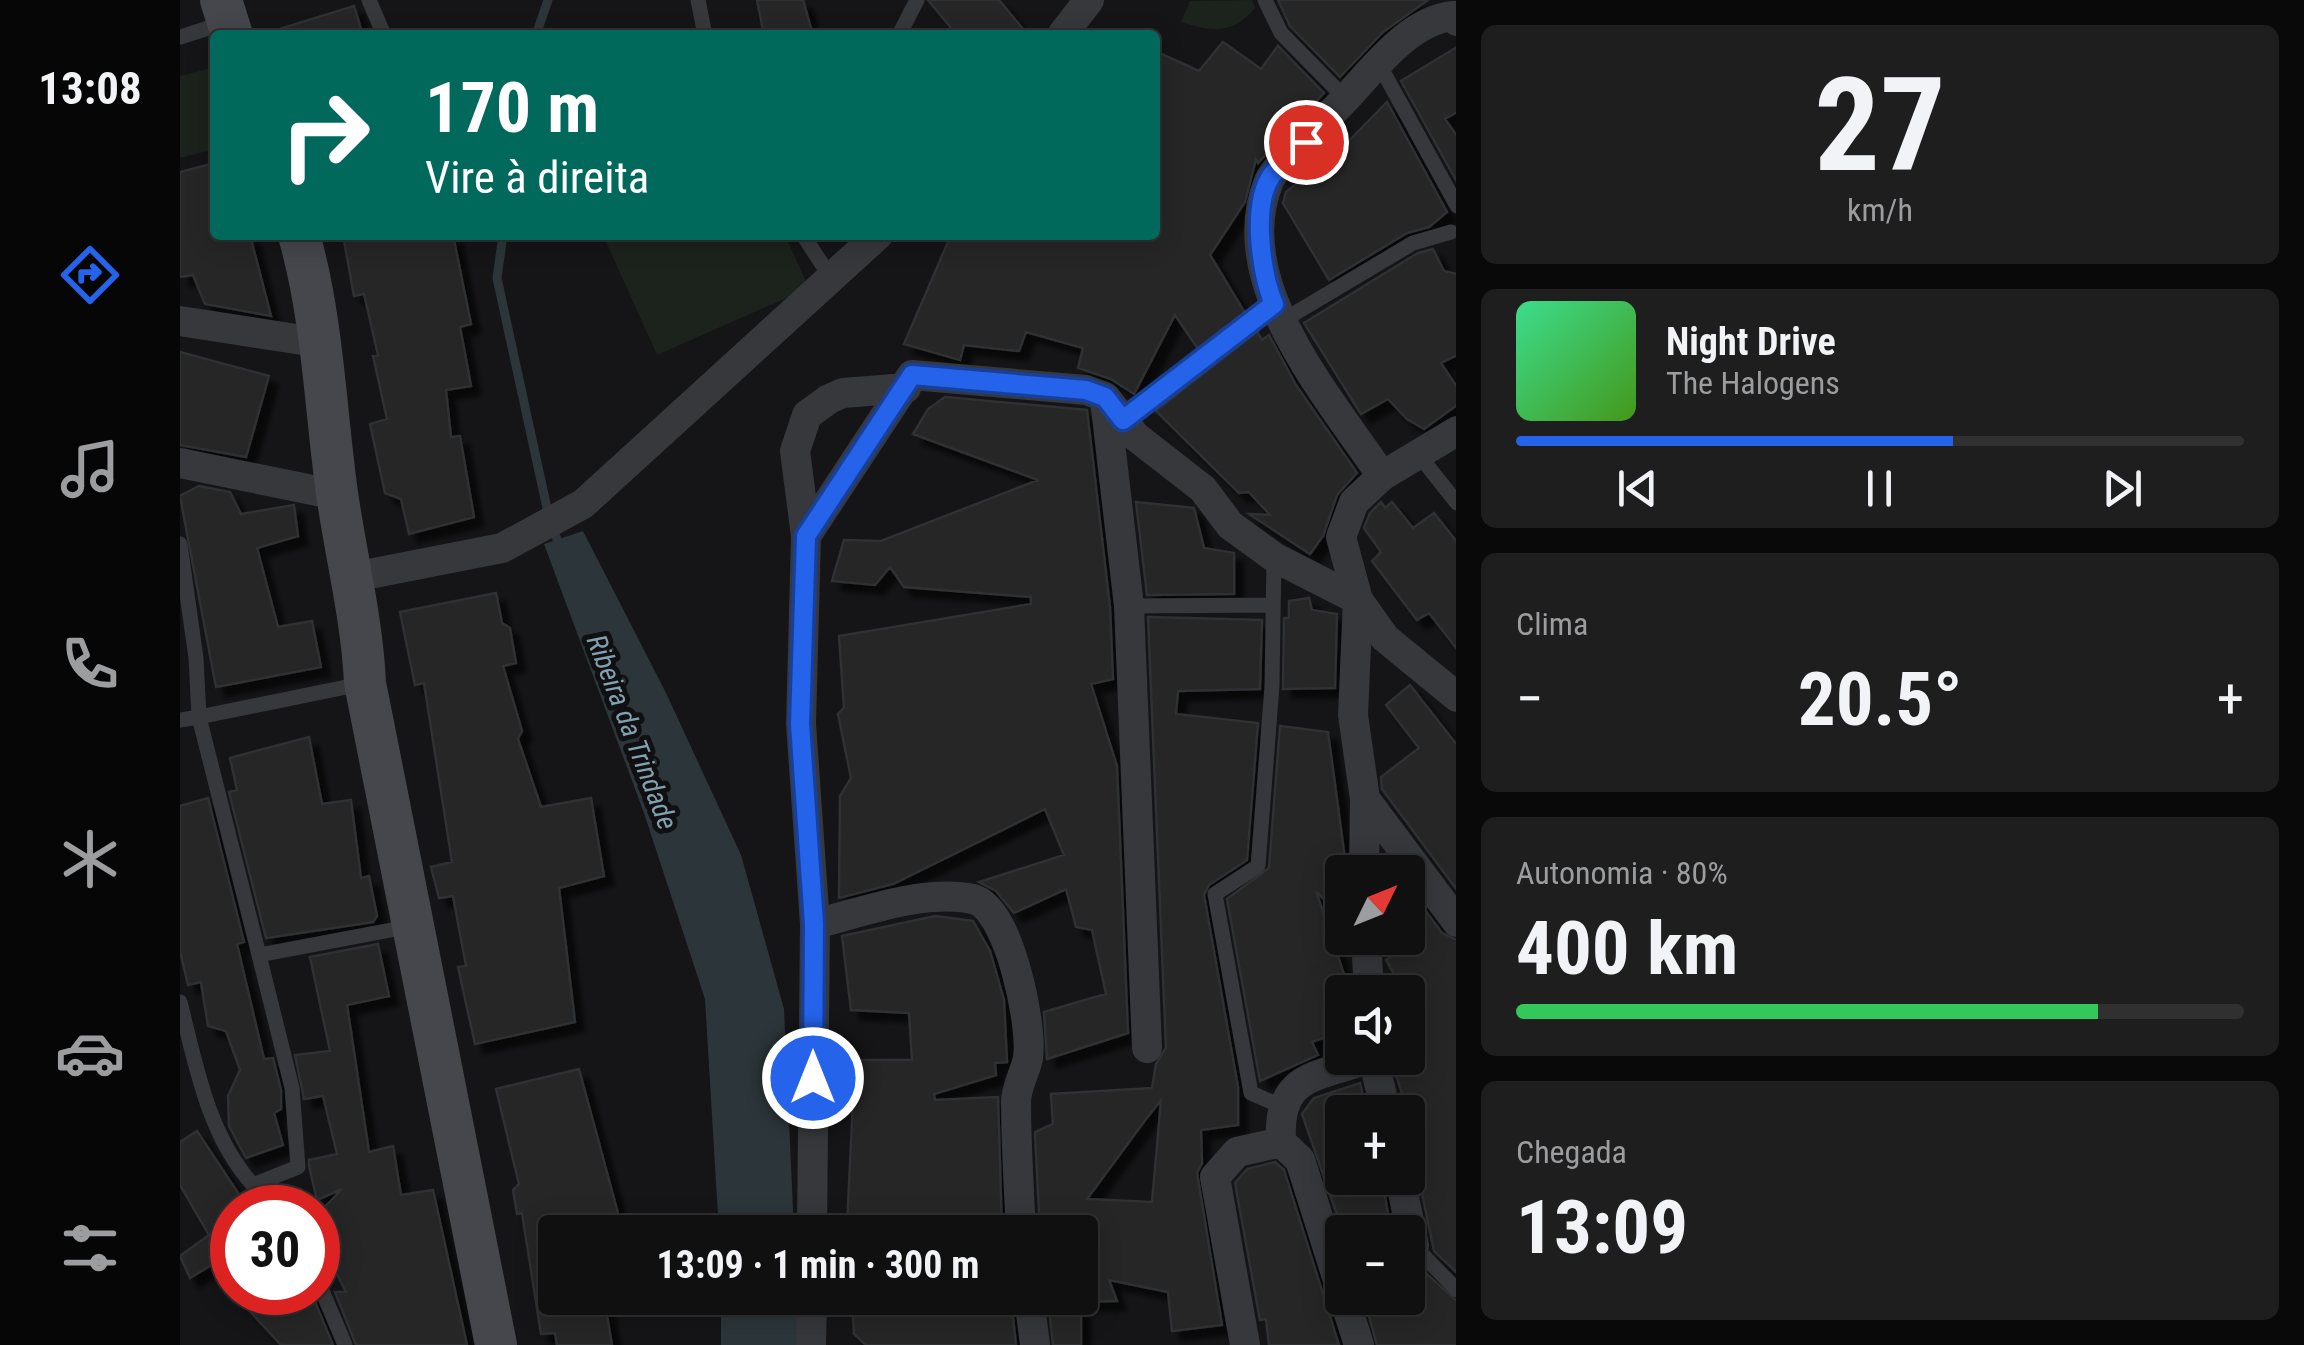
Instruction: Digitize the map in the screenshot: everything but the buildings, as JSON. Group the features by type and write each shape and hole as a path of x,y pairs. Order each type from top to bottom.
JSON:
{"street":[{"path":"1066,30 1089,0"},
{"path":"1382,476 1278,313 1263,279 1261,214 1269,178 1379,64 1432,18 1454,16 1456,21"},
{"path":"300,240 322,343 337,496 354,577 365,683 496,1345"},
{"path":"354,577 502,548 584,504 873,240"},
{"path":"180,321 322,343"},
{"path":"806,536 912,375 937,374 1086,390 1114,409 1135,436 1203,490 1230,526 1274,556 1358,600"},
{"path":"812,1215 814,924 800,724 806,536 795,451 807,416 843,393 906,388"},
{"path":"1114,409 1129,606 1147,1048"},
{"path":"1451,683 1384,638 1358,600 1340,538 1354,502 1382,476 1456,431"},
{"path":"180,463 337,496"},
{"path":"1358,600 1353,715 1365,799 1364,855"},
{"path":"1365,799 1456,922"},
{"path":"814,924 936,900 975,900 993,911 1021,988 1028,1056 1016,1097 1020,1215"},
{"path":"1325,1075 1293,1086 1281,1106 1281,1142 1300,1160 1325,1238"},
{"path":"1245,1345 1215,1177 1238,1152 1281,1142"},
{"path":"811,1345 812,1315"},
{"path":"1031,1315 1035,1345"},
{"path":"1349,1315 1359,1345"}],"lane":[{"path":"369,0 382,30"},
{"path":"698,0 704,30"},
{"path":"1265,0 1280,33 1346,99"},
{"path":"902,30 917,1"},
{"path":"180,37 227,19"},
{"path":"1379,64 1456,206"},
{"path":"1114,409 1278,313 1413,244 1455,232"},
{"path":"808,240 832,280"},
{"path":"1418,454 1456,503"},
{"path":"180,544 196,658 199,717 292,1088 298,1167 253,1185 238,1168 207,1107 180,1002"},
{"path":"1274,556 1272,686 1258,866 1215,894 1251,1093 1281,1106"},
{"path":"1129,606 1273,606"},
{"path":"180,720 365,683"},
{"path":"259,955 413,926"},
{"path":"1425,1258 1456,1290"},
{"path":"332,1315 345,1345"}],"shaded area":[{"path":"1252,0 1255,8 1230,27 1212,29 1181,22 1190,1"},
{"path":"210,68 210,150 180,158 180,76"},
{"path":"605,240 787,240 809,288 657,355"}],"water":[{"path":"583,531 666,693 741,855 784,1009 793,1215 718,1215 705,999 644,813 544,544"},
{"path":"721,1315 798,1315 799,1345 721,1345"}],"waterway":[{"name":"Ribeira da Trindade","path":"538,30 548,0"},
{"name":"Ribeira da Trindade","path":"502,240 497,278 550,522 561,549"}],"route":[{"path":"813,1078 814,924 800,724 806,536 912,375 937,374 1048,389 1086,390 1105,397 1123,420 1274,304 1263,279 1261,214 1269,178 1306,142"}]}
